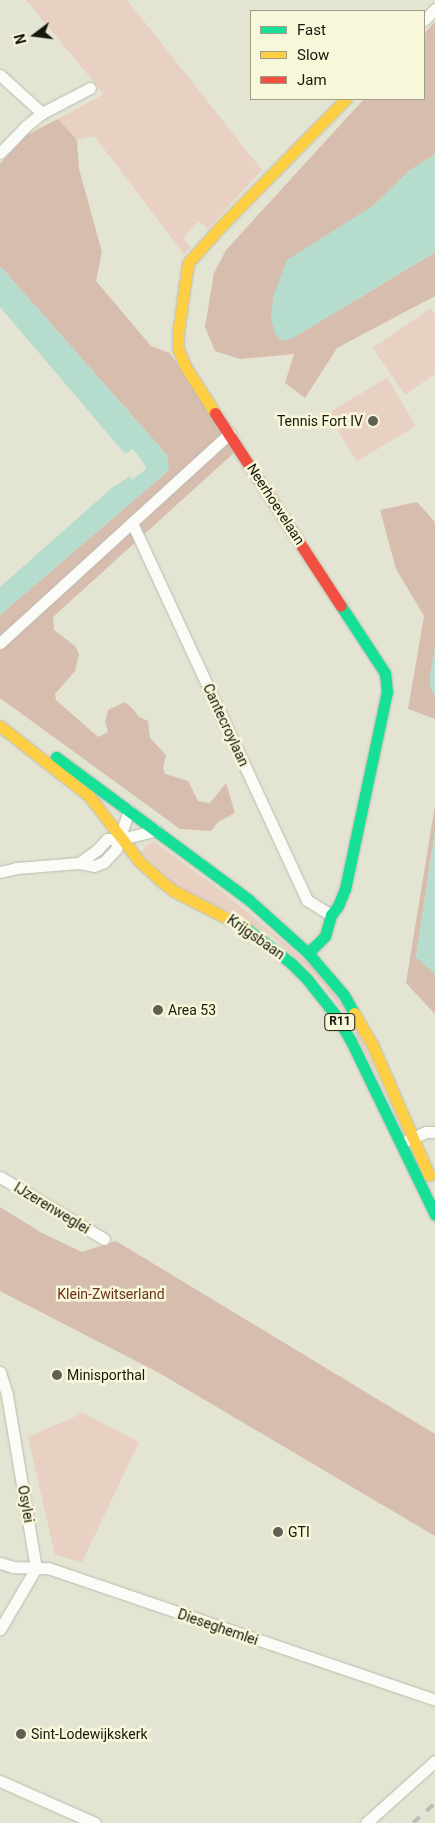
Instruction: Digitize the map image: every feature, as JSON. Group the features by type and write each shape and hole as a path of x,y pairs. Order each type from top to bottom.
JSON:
{"main road":[{"name":"Neerhoevelaan","path":"308,953 325,936 331,915 338,906 345,889 387,692 385,673 185,366 178,348 188,263 223,224 345,100"},
{"name":"Krijgsbaan","path":"0,720 55,756 249,900 308,953 344,995 358,1018 385,1071 435,1189"},
{"name":"Krijgsbaan","path":"0,726 89,796 139,861 168,886 245,927 285,958 307,979 337,1017 351,1041 402,1143 435,1215"}],"street":[{"path":"425,19 435,9"},
{"path":"0,75 42,113"},
{"path":"0,154 26,126 42,113 90,88"},
{"path":"0,643 230,433"},
{"name":"Cantecroylaan","path":"132,523 307,900 331,915"},
{"path":"121,838 129,810"},
{"path":"0,872 16,868 79,863 98,849 107,839 121,838 156,830"},
{"path":"402,1143 426,1132 435,1132"},
{"name":"IJzerenweglei","path":"0,1177 104,1239"},
{"name":"Osylei","path":"0,1372 36,1568"},
{"name":"Dieseghemlei","path":"0,1563 13,1567 48,1568 435,1700"},
{"path":"0,1629 36,1568"},
{"path":"366,1823 435,1761"},
{"path":"0,1781 95,1823"}],"shaded area":[{"path":"26,0 127,0 262,170 208,229 199,221 183,238 191,247 184,254 94,136 77,140 58,119 104,94"},
{"path":"435,154 435,252 295,337 282,341 275,334 271,318 273,297 287,260 374,205 409,171"},
{"path":"0,266 167,455 169,464 168,471 0,615 0,587 113,487 130,476 132,480 147,468 133,449 125,454 0,307"},
{"path":"431,308 435,314 435,374 405,395 373,348"},
{"name":"Tennis Fort IV","path":"387,378 416,426 357,462 328,414"},
{"path":"435,648 435,697 430,686 430,674"},
{"path":"435,831 435,974 416,957"},
{"path":"154,842 219,889 310,964 350,1013 389,1102 347,1016 307,967 270,935 233,913 176,887 142,853 145,846"},
{"path":"83,1413 139,1442 82,1562 55,1555 28,1437"}],"green space":[{"path":"435,22 435,154 409,171 374,205 346,224 358,299 435,252 435,296 337,348 305,398 285,383 294,354 240,359 215,351 205,327 214,273 226,250 363,100 425,100 425,33"},
{"path":"58,119 77,140 79,169 102,252 96,281 151,346 170,353 236,451 53,617 54,630 75,646 79,654 75,671 55,694 56,700 98,737 108,732 105,722 108,710 125,702 139,717 148,721 150,738 166,755 163,768 165,774 188,781 198,801 210,803 226,783 235,813 218,822 211,831 180,829 0,698 0,615 168,471 167,455 0,266 0,164 27,135"},
{"path":"417,502 435,522 435,648 430,686 435,697 435,719 408,709 424,616 396,569 380,510"},
{"path":"435,805 435,831 416,957 435,974 435,1014 406,983"},
{"name":"Klein-Zwitserland","path":"0,1207 42,1233 82,1252 116,1241 435,1434 435,1536 161,1374 0,1291"}],"railway":[{"path":"413,1823 435,1803"}],"traffic: fast":[{"path":"308,953 325,936 331,915 338,906 345,889 387,692 385,673 341,606"},
{"path":"56,757 249,900 308,953 344,995 354,1013"},
{"path":"246,928 291,963 307,979 337,1017 351,1041 435,1215"}],"traffic: slow":[{"path":"215,413 185,366 178,349 178,333 188,263 223,224 345,100"},
{"path":"0,726 89,796 139,861 161,881 174,891 246,928"},
{"path":"354,1013 372,1044 429,1175"}],"traffic: jam":[{"path":"215,413 341,606"}],"place":[{"name":"Tennis Fort IV","path":"373,421"},
{"name":"Area 53","path":"158,1010"},
{"name":"Minisporthal","path":"57,1375"},
{"name":"GTI","path":"278,1532"},
{"name":"Sint-Lodewijkskerk","path":"21,1734"}]}
